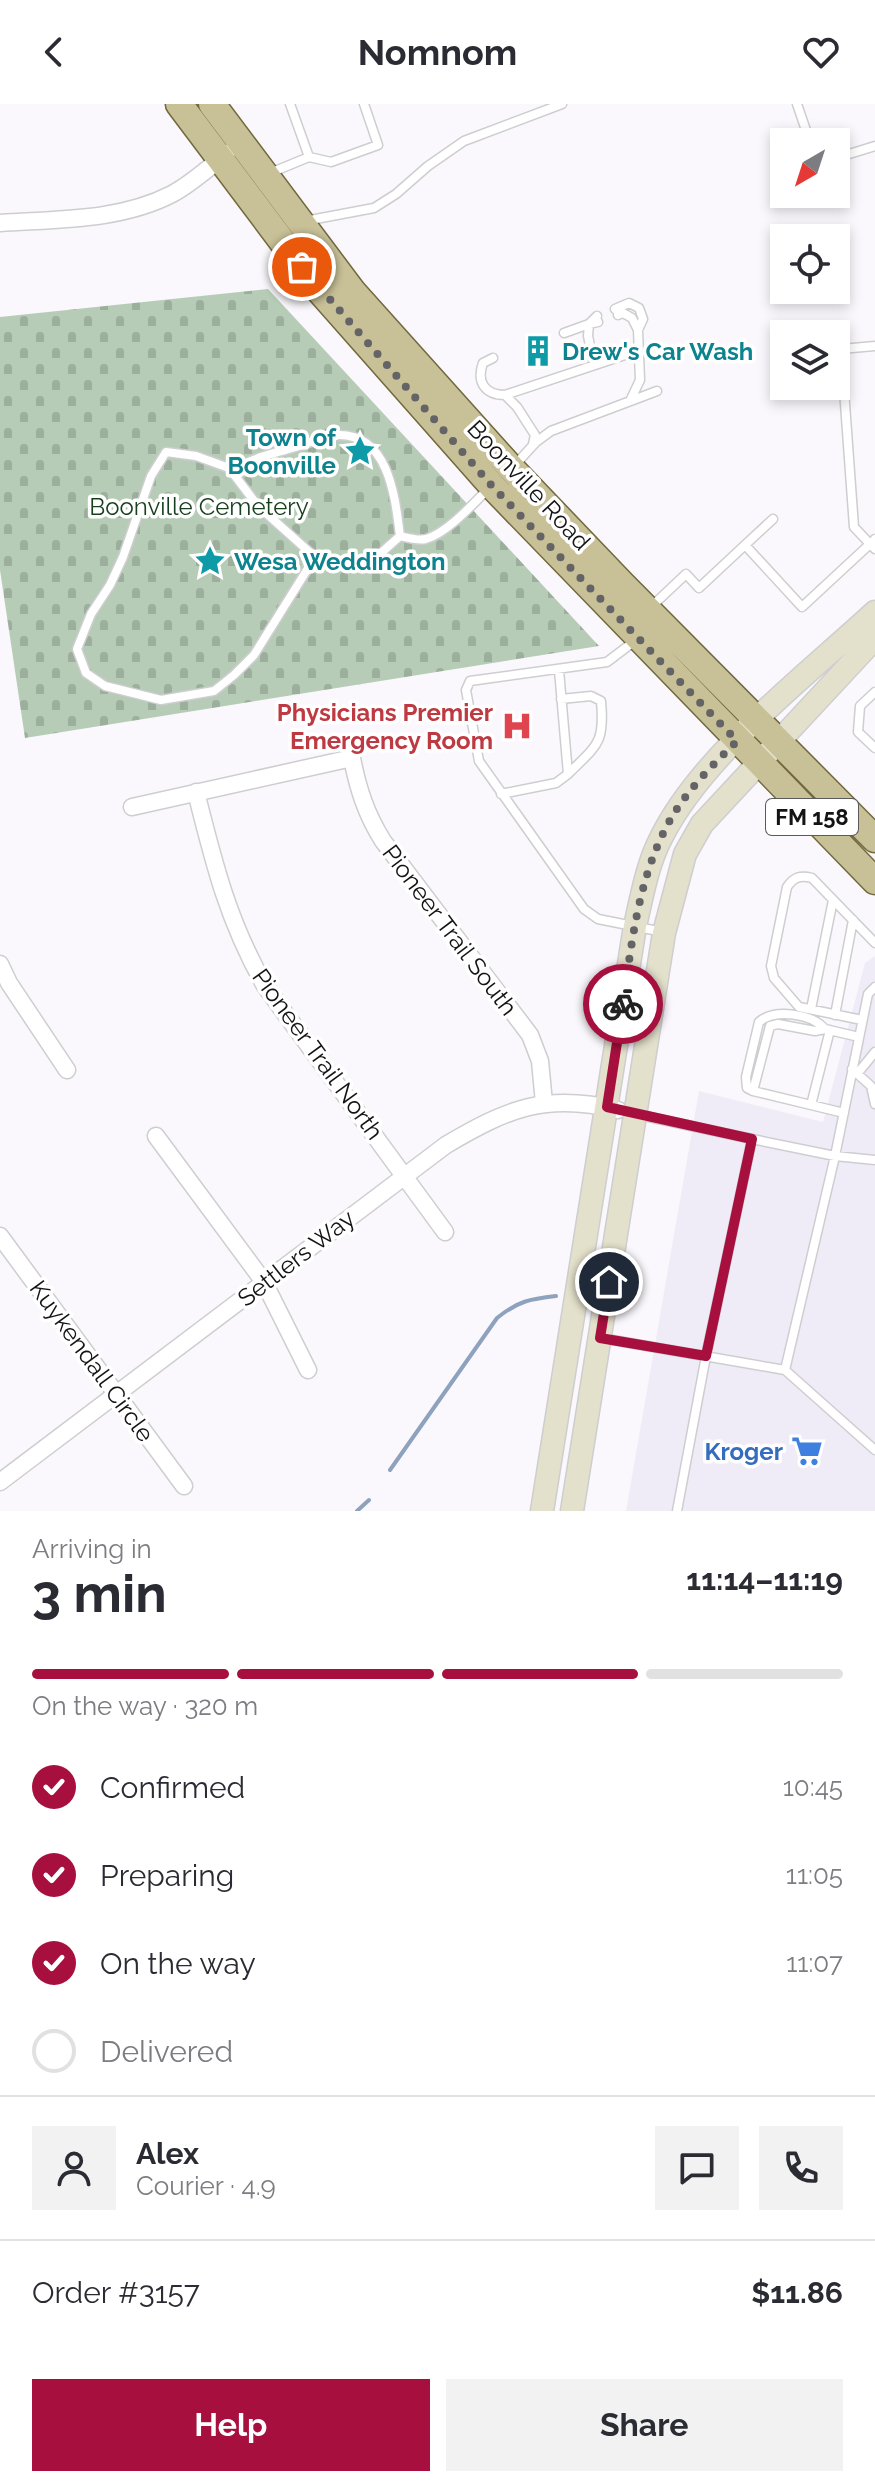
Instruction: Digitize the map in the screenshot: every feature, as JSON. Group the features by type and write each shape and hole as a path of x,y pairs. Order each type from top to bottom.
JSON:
{"main road":[{"name":"Boonville Road","path":"179,104 318,289 492,486 875,881"},
{"name":"Boonville Road","path":"212,104 353,292 511,468 875,839"},
{"path":"492,486 511,468"}],"street":[{"path":"0,223 117,214 146,206 174,193 241,142"},
{"path":"572,1511 600,1338 635,926 651,861 673,816 705,772 875,612"},
{"path":"542,1511 620,1110 685,854 702,824 875,638"},
{"name":"Pioneer Trail South","path":"196,792 352,758 359,795 383,841 530,1035 540,1061 544,1103"},
{"path":"132,807 196,792"},
{"name":"Pioneer Trail North","path":"196,792 226,906 243,947 265,986 445,1232"},
{"path":"0,964 5,986 67,1070"},
{"name":"Settlers Way","path":"0,1482 446,1145 485,1122 544,1103 573,1101 620,1110"},
{"path":"156,1136 264,1282 308,1370"},
{"name":"Kuykendall Circle","path":"0,1236 184,1486"}],"lane":[{"path":"290,104 309,157"},
{"path":"266,175 309,157 331,162 378,145 364,104"},
{"path":"300,221 374,208 464,141 562,104"},
{"path":"797,104 805,128"},
{"path":"850,154 875,146"},
{"path":"616,312 629,303 639,308 643,319 638,330 640,380 630,401"},
{"path":"564,333 595,321 590,349 593,360 599,363"},
{"path":"745,545 802,607 873,544 854,527 841,349 875,346"},
{"path":"493,358 483,363 479,375 482,385 495,395 505,395 637,351"},
{"path":"511,468 532,445 551,431 657,391"},
{"path":"505,395 535,435 532,445"},
{"path":"233,473 245,462 335,435 368,442 380,456 395,498 400,536"},
{"path":"315,557 254,655 214,691 161,700 105,686 86,673 77,649 91,614 123,557 151,476 166,452 196,456 229,468 258,506 315,557 363,569 400,536 427,539 452,522 492,486"},
{"path":"648,610 686,574 699,588 773,519"},
{"path":"638,638 607,662 470,681 466,690 479,761 584,909 598,919 664,933"},
{"path":"559,670 568,774"},
{"path":"875,692 860,706 858,732 875,748"},
{"path":"501,794 556,783 600,742 603,725 601,701 591,696 561,699"},
{"path":"862,1020 799,1007 771,972 787,887 795,878 812,878 875,943"},
{"path":"811,1009 833,900"},
{"path":"835,1015 853,920"},
{"path":"785,1370 855,1072 868,994 875,987"},
{"path":"844,1113 753,1091 770,1026 778,1024 815,1031 828,1029 859,1037"},
{"path":"811,1105 828,1029"},
{"path":"855,1072 875,1052"},
{"path":"855,1072 873,1087 875,1104"},
{"path":"620,1110 835,1156 875,1160"},
{"path":"677,1511 752,1139"},
{"path":"600,1338 785,1370 875,1450"}],"shaded area":[{"path":"875,956 875,1511 626,1511 699,1091 823,1122 865,963"}],"green space":[{"name":"Boonville Cemetery","path":"268,289 599,646 25,738 0,570 0,317"}],"waterway":[{"path":"390,1470 497,1318 525,1302 556,1296"},
{"path":"357,1511 369,1500"}],"way so far":[{"path":"302,267 492,486 737,741 686,796 660,839 651,861 635,926 623,1004"}],"place":[{"name":"Drew's Car Wash","path":"538,351"},
{"name":"Town of Boonville","path":"360,451"},
{"name":"Wesa Weddington","path":"210,561"},
{"name":"Physicians Premier Emergency Room","path":"517,726"},
{"name":"Kroger","path":"807,1451"}],"route":[{"path":"609,1282 600,1338 706,1356 752,1139 607,1107 623,1004"}]}
